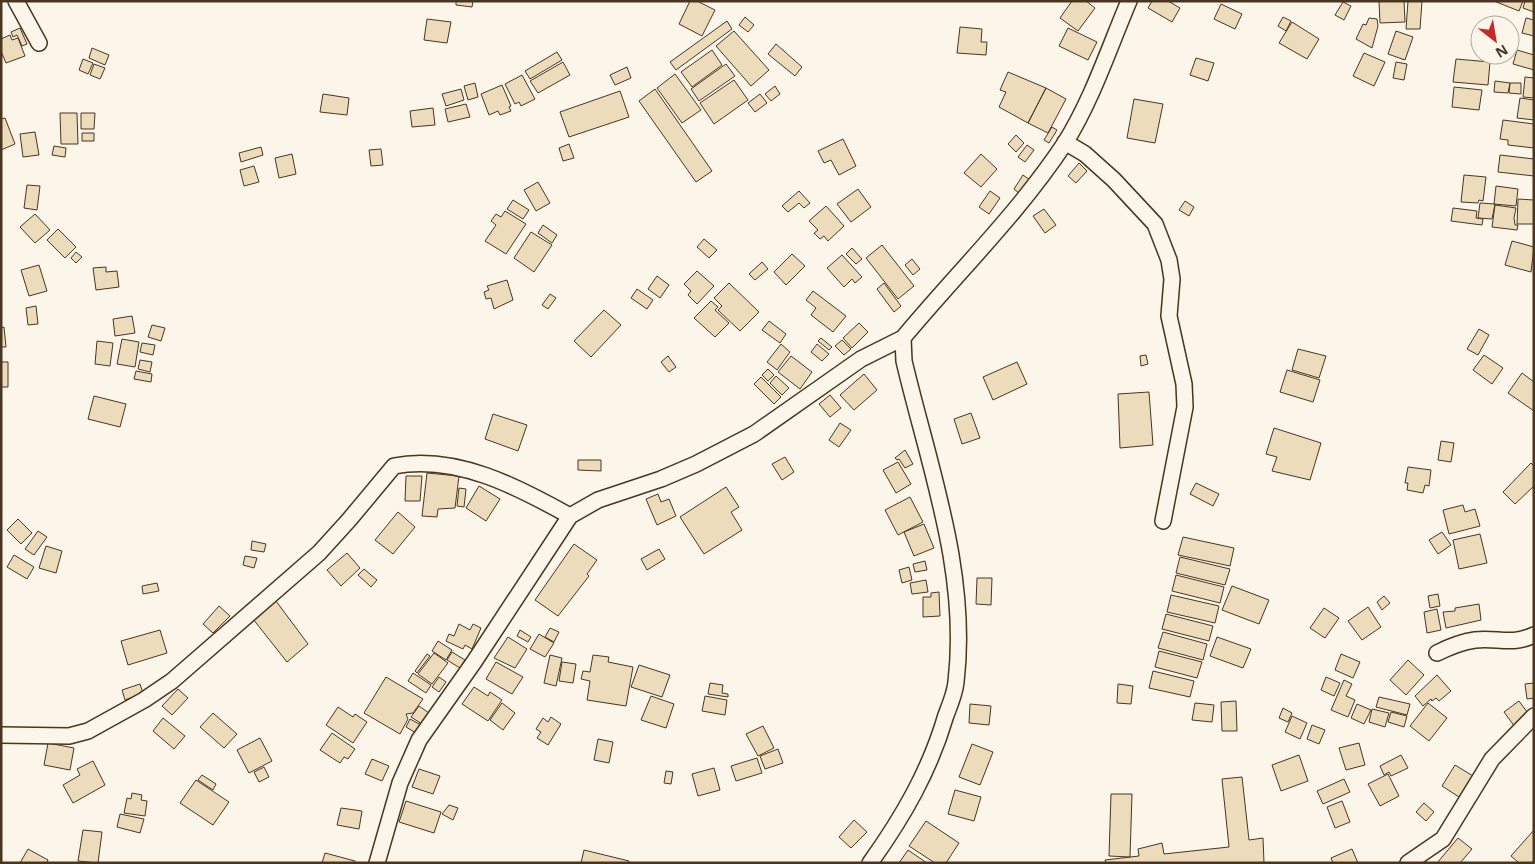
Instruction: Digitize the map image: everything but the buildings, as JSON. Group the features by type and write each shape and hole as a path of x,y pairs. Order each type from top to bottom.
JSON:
{"street":[{"path":"16,1 39,43"},
{"path":"377,863 400,783 419,740 474,662 570,516 598,500 660,479 696,464 754,434 861,359 903,338 1002,228 1065,142 1081,113 1129,1"},
{"path":"1065,142 1107,173 1149,218 1163,240 1169,260 1172,279 1169,316 1184,384 1185,407 1163,521"},
{"path":"870,863 889,837 920,785 941,732 956,684 958,591 953,561 904,362 903,338"},
{"path":"1,735 68,736 88,731 144,700 172,681 319,553 394,466 406,463 466,469 516,488 570,516"},
{"path":"1437,653 1453,645 1476,640 1510,642 1523,640 1534,635"},
{"path":"1408,863 1443,839 1492,759 1534,716"}]}
